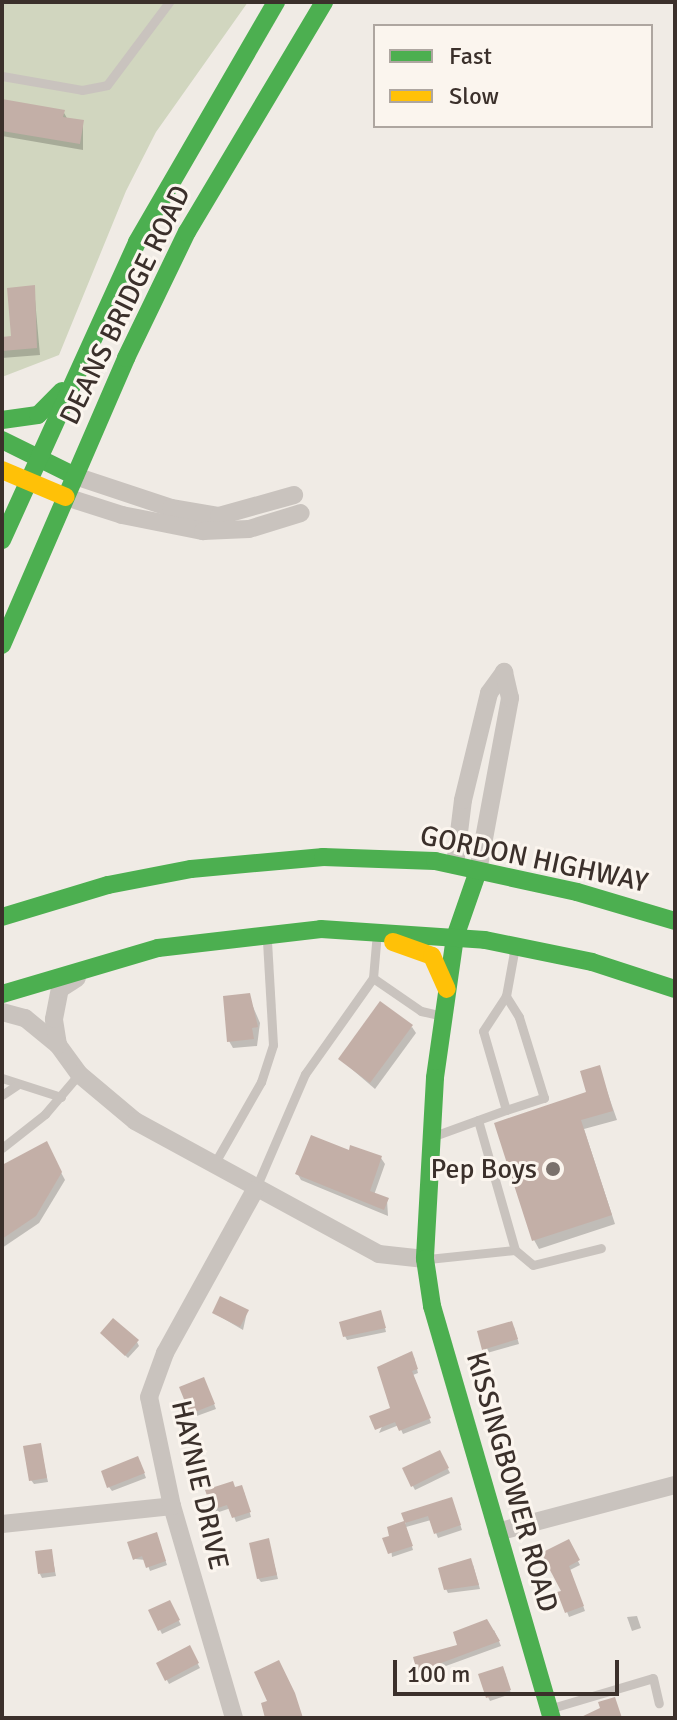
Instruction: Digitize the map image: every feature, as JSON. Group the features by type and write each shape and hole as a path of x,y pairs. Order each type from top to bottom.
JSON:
{"main road":[{"name":"DEANS BRIDGE ROAD","path":"2,540 137,242 276,2"},
{"name":"DEANS BRIDGE ROAD","path":"2,645 75,476 187,232 324,2"},
{"path":"2,420 45,411 79,365"},
{"path":"2,440 75,476"},
{"path":"2,470 66,497"},
{"name":"GORDON HIGHWAY","path":"2,917 136,879 270,860 379,858 455,865 675,921"},
{"name":"KISSINGBOWER ROAD","path":"455,865 455,937 443,1016 431,1137 425,1259 432,1306 551,1713"},
{"name":"KISSINGBOWER ROAD","path":"455,937 478,871"},
{"path":"2,911 31,907"},
{"path":"2,994 105,961 267,932 375,930 515,945 675,989"},
{"path":"267,932 403,943 423,950 438,965 447,989"}],"street":[{"path":"75,476 171,508 219,516 294,495"},
{"path":"66,497 122,515 203,531 249,529 301,513"},
{"name":"KISSINGBOWER ROAD","path":"455,865 489,693 504,672 510,698 494,765 478,871"},
{"path":"58,1045 54,1019 60,989 105,961"},
{"path":"2,1012 25,1018 58,1045 79,1074 135,1121 255,1190 379,1254 425,1259"},
{"name":"HAYNIE DRIVE","path":"234,1718 172,1506 149,1397 165,1353 255,1190"},
{"path":"497,1532 675,1485"},
{"path":"2,1524 172,1506"}],"lane":[{"path":"2,76 82,90 107,85 169,2"},
{"path":"213,1166 261,1082 273,1045 267,932"},
{"path":"255,1190 305,1074 373,978 376,942"},
{"path":"506,1110 483,1031 506,996 515,945"},
{"path":"373,978 421,1011 443,1016"},
{"path":"431,1137 544,1098 519,1017 506,996"},
{"path":"2,1148 61,1097 79,1074"},
{"path":"2,1078 61,1097"},
{"path":"2,1095 17,1085"},
{"path":"478,1120 515,1250 533,1265 601,1248"},
{"path":"425,1259 515,1250"},
{"path":"551,1713 653,1678 659,1703"}],"green space":[{"path":"2,2 248,2 156,132 126,191 59,355 2,377"}],"building":[{"path":"2,99 65,110 63,117 84,120 80,144 2,131"},
{"path":"35,285 37,348 2,351 2,337 11,336 7,288"},
{"path":"250,993 258,1027 252,1028 254,1039 227,1042 223,996"},
{"path":"380,1001 413,1025 370,1083 338,1059"},
{"name":"Pep Boys","path":"600,1065 613,1111 581,1120 612,1215 532,1241 494,1123 586,1092 580,1071"},
{"path":"311,1135 349,1150 350,1145 382,1156 370,1191 389,1198 384,1210 295,1174"},
{"path":"47,1141 62,1172 36,1216 2,1239 2,1165"},
{"path":"220,1296 249,1310 240,1327 212,1313"},
{"path":"381,1310 386,1328 343,1337 339,1322"},
{"path":"113,1318 139,1340 125,1356 100,1333"},
{"path":"512,1321 518,1339 482,1350 477,1331"},
{"path":"412,1351 418,1369 412,1371 431,1418 399,1431 395,1422 375,1430 369,1416 390,1408 377,1367"},
{"path":"204,1377 215,1404 190,1414 179,1387"},
{"path":"41,1443 47,1478 29,1481 23,1446"},
{"path":"440,1450 449,1468 411,1487 402,1468"},
{"path":"138,1456 145,1473 107,1488 101,1471"},
{"path":"233,1481 235,1487 242,1485 251,1512 232,1518 227,1505 212,1510 205,1490"},
{"path":"452,1497 461,1525 434,1534 428,1516 405,1523 413,1546 388,1554 382,1538 389,1536 387,1527 404,1521 401,1513"},
{"path":"157,1532 166,1561 146,1568 142,1556 133,1560 127,1542"},
{"path":"269,1538 277,1575 257,1579 249,1543"},
{"path":"569,1539 580,1560 569,1566 584,1606 565,1613 557,1592 561,1591 541,1553"},
{"path":"52,1549 55,1572 38,1574 35,1551"},
{"path":"471,1558 479,1585 444,1590 438,1568"},
{"path":"170,1600 180,1620 158,1631 148,1610"},
{"path":"487,1619 500,1641 417,1672 413,1657 457,1645 453,1632"},
{"path":"190,1645 199,1663 165,1681 156,1663"},
{"path":"279,1660 303,1718 265,1718 261,1703 267,1701 254,1672"},
{"path":"503,1666 511,1690 486,1698 478,1674"},
{"path":"615,1697 622,1718 579,1718 600,1708 598,1702"}],"traffic: fast":[{"path":"2,540 137,242 276,2"},
{"path":"2,645 126,358 187,232 324,2"},
{"path":"2,420 38,415 62,391"},
{"path":"2,440 75,476"},
{"path":"2,917 108,885 191,869 323,857 435,861 577,892 675,921"},
{"path":"478,871 455,937 435,1078 425,1259 432,1306 552,1718"},
{"path":"2,994 158,948 321,929 485,940 592,962 675,989"}],"traffic: slow":[{"path":"2,470 66,497"},
{"path":"393,942 432,956 447,989"}],"place":[{"name":"Pep Boys","path":"553,1169"}]}
